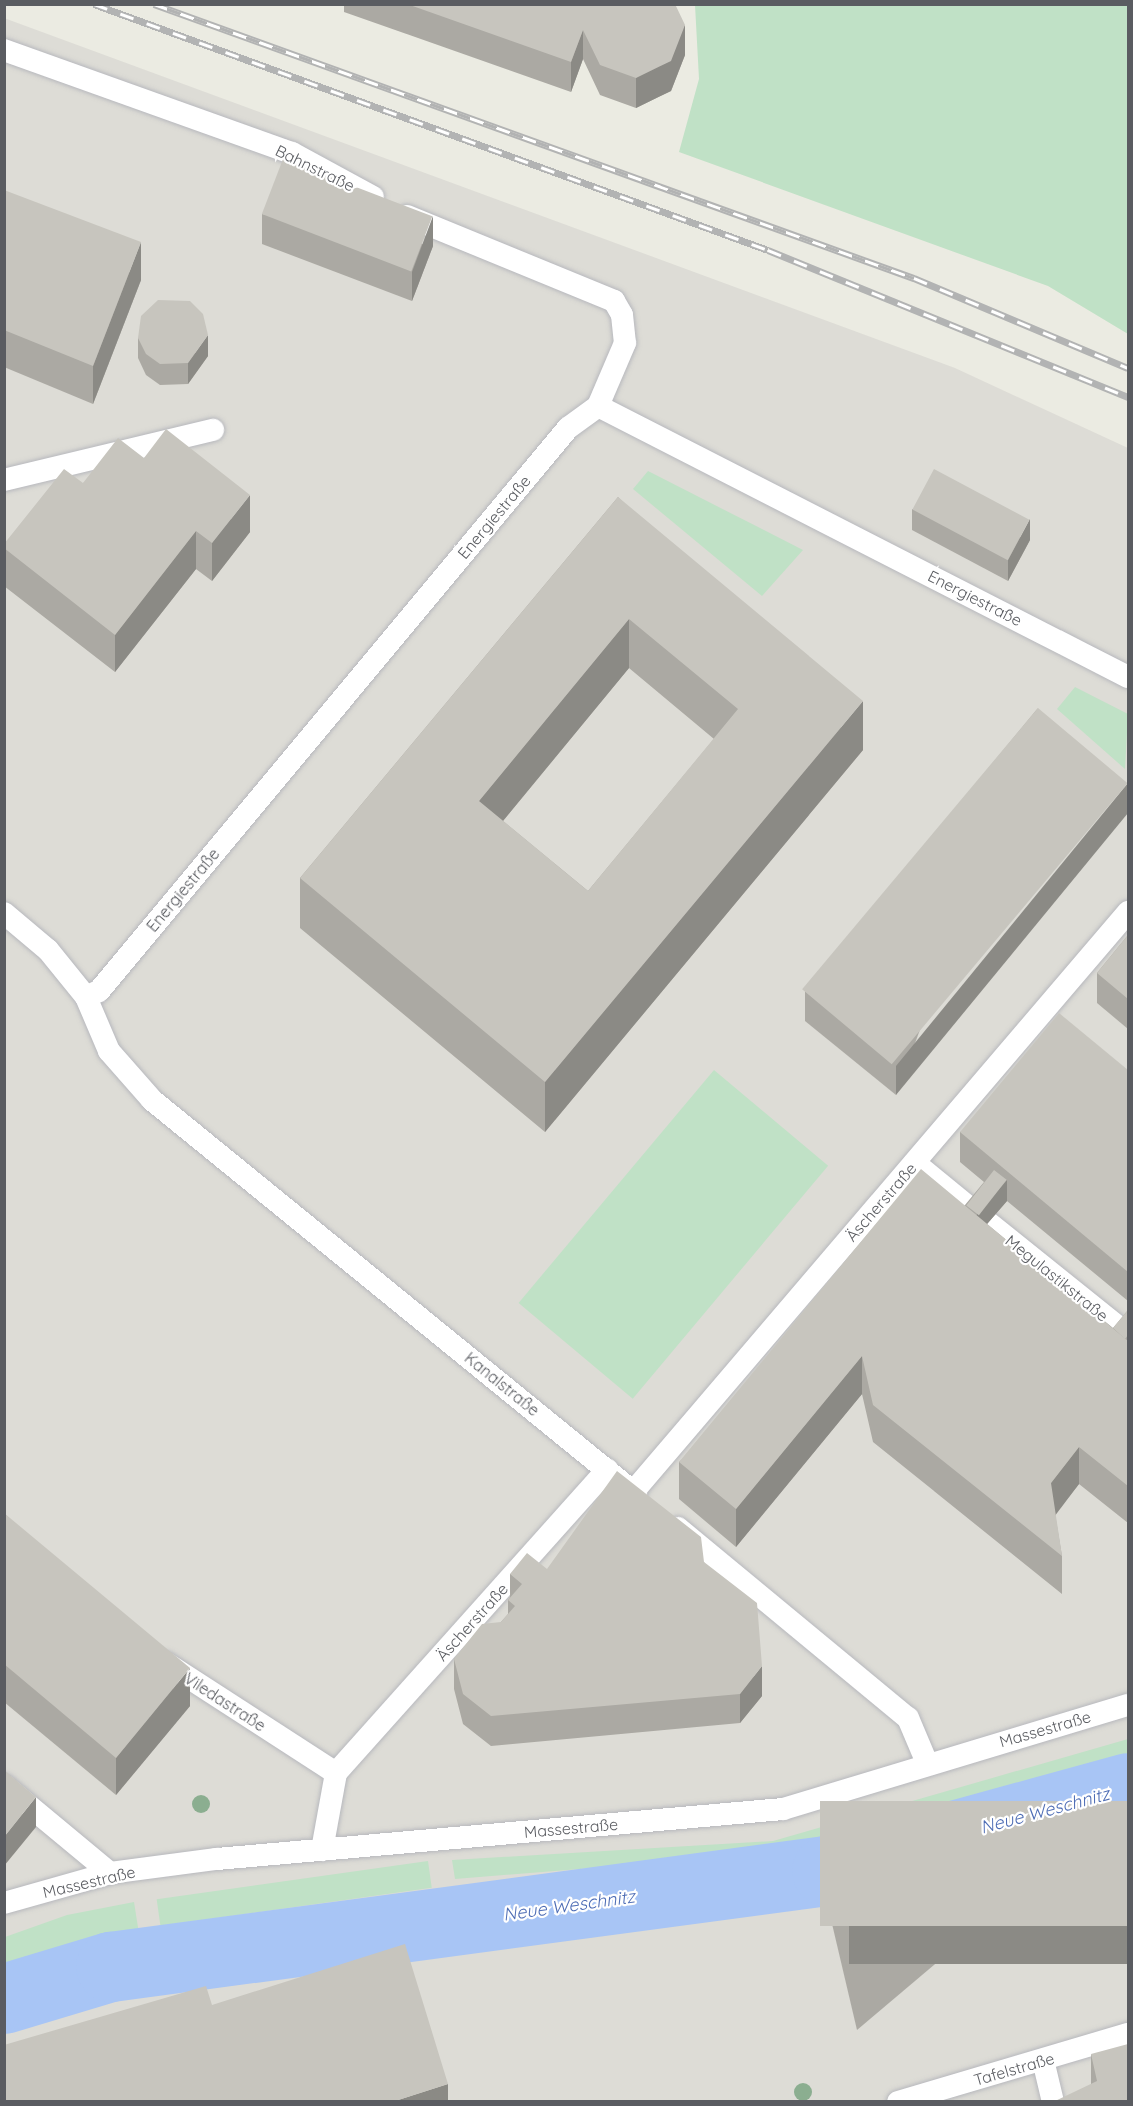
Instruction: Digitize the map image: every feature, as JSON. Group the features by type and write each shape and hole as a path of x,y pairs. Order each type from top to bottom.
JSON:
{"lane":[{"name":"Bahnstraße","path":"4,50 291,153 427,226 598,290 614,301 625,329 621,360 598,406"},
{"name":"Energiestraße","path":"86,997 99,991 568,428 598,406 1128,677"},
{"path":"4,480 213,430"},
{"name":"Äscherstraße","path":"648,1504 915,1163 1128,912"},
{"path":"4,913 48,950 86,997"},
{"name":"Kanalstraße","path":"86,997 109,1052 152,1100 908,1718 927,1763"},
{"name":"Megulastikstraße","path":"915,1163 1126,1333"},
{"name":"Äscherstraße","path":"336,1773 607,1470"},
{"name":"Viledastraße","path":"144,1645 336,1773"},
{"name":"Massestraße","path":"4,1903 110,1873 322,1850 783,1809 927,1763 1128,1705"},
{"path":"322,1850 336,1773"},
{"path":"4,1785 110,1873"},
{"name":"Tafelstraße","path":"898,2102 1128,2034"},
{"path":"1043,2060 1053,2102"}],"shaded area":[{"path":"4,18 955,368 1128,448 1128,2101 5,2101"}],"green space":[{"path":"695,5 1128,5 1128,334 1048,286 679,152 699,79"},
{"path":"648,471 803,550 762,596 633,489"},
{"path":"1075,687 1128,714 1125,769 1057,709"},
{"path":"714,1070 828,1166 633,1399 519,1303"},
{"path":"1128,1739 1128,1764 778,1853 455,1879 452,1860 773,1841"},
{"path":"428,1861 432,1888 160,1926 157,1899"},
{"path":"134,1902 140,1940 5,1972 5,1937 67,1915"}],"building":[{"path":"407,4 675,4 685,25 671,61 636,78 600,65 583,30 571,62"},
{"path":"283,159 432,216 411,271 262,214"},
{"path":"4,190 141,242 93,366 4,330"},
{"path":"158,300 190,301 203,314 208,335 188,363 160,364 146,354 138,338 141,316"},
{"path":"166,429 250,495 212,543 196,531 115,635 4,548 4,544 64,469 83,483 118,438 144,458"},
{"path":"934,469 1029,520 1008,560 912,510"},
{"path":"618,497 863,701 545,1082 300,878","holes":["629,619 738,709 588,891 479,801"]},
{"path":"1038,708 1128,783 892,1064 802,989"},
{"path":"1128,935 1128,999 1097,973"},
{"path":"1059,1013 1128,1070 1128,1272 960,1132"},
{"path":"921,1169 1128,1341 1128,1486 1079,1447 1051,1483 1062,1556 873,1405 862,1356 736,1509 679,1462"},
{"path":"994,1170 1007,1180 979,1215 966,1205"},
{"path":"1128,1310 1128,1335 1125,1339 1113,1328"},
{"path":"617,1471 701,1537 704,1562 757,1603 762,1666 740,1694 491,1716 463,1694 454,1659 482,1624 501,1622 515,1606 508,1600 522,1584 510,1574 527,1553 547,1569"},
{"path":"4,1513 190,1668 116,1758 4,1664"},
{"path":"4,1770 36,1797 4,1837"},
{"path":"820,1801 1128,1801 1128,1926 820,1926"},
{"path":"405,1944 448,2084 392,2102 4,2102 4,2045 206,1986 212,2005"},
{"path":"1128,2044 1128,2102 1053,2102 1097,2081 1091,2054"}],"waterway":[{"name":"Neue Weschnitz","path":"4,1999 111,1967 827,1871 1128,1788"}],"railway":[{"path":"94,4 768,250 1128,397"},
{"path":"154,4 914,278 1128,368"}]}
